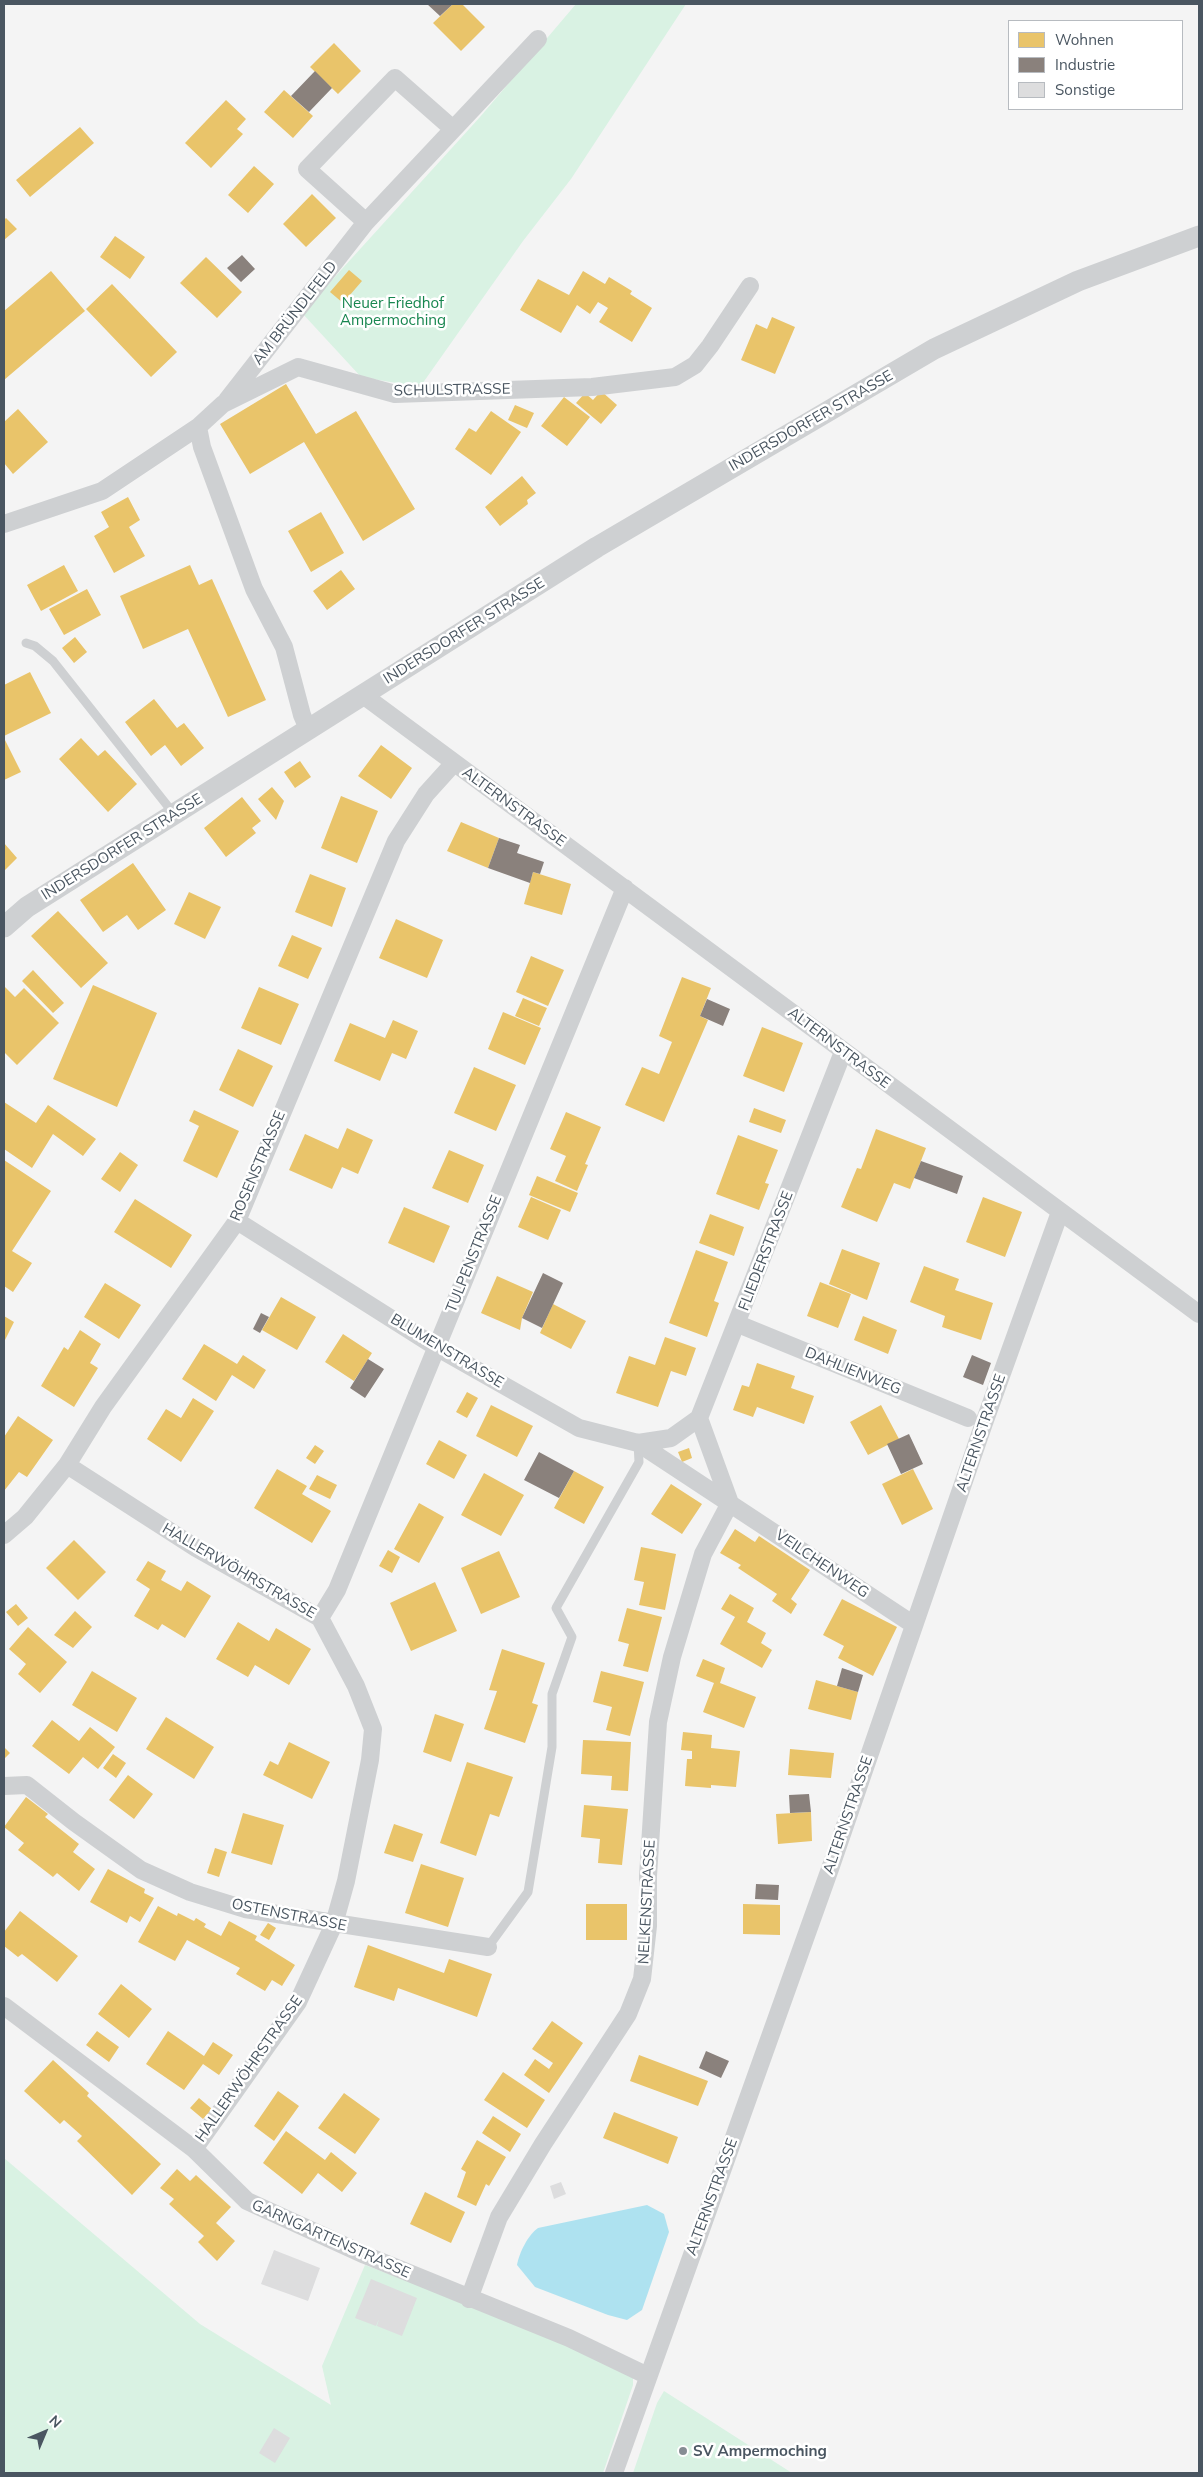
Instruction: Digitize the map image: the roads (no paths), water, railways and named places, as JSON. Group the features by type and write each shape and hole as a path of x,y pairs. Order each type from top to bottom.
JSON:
{"street":[{"name":"AM BRÜNDLFELD","path":"223,404 366,222 538,39"},
{"path":"366,222 306,169 395,78 453,129"},
{"name":"INDERSDORFER STRASSE","path":"4,927 28,907 597,547 934,349 1078,282 1199,236"},
{"name":"SCHULSTRASSE","path":"4,524 102,491 198,427 223,404 298,367 396,394 592,388 675,377 694,365 705,352 750,286"},
{"path":"198,427 202,447 254,589 284,647 302,715 308,730"},
{"name":"ALTERNSTRASSE","path":"363,695 1060,1212 831,1866 614,2473"},
{"name":"ROSENSTRASSE","path":"4,1535 25,1517 67,1466 103,1407 237,1221 396,841 426,794 454,763"},
{"name":"TULPENSTRASSE","path":"320,1618 337,1590 625,888"},
{"name":"FLIEDERSTRASSE","path":"699,1418 738,1324 844,1052"},
{"path":"1060,1212 1199,1314"},
{"name":"BLUMENSTRASSE","path":"237,1221 436,1347 579,1428 638,1443 671,1438 699,1418"},
{"name":"DAHLIENWEG","path":"738,1324 968,1418"},
{"path":"699,1418 730,1502"},
{"name":"VEILCHENWEG","path":"638,1443 914,1625"},
{"name":"HALLERWÖHRSTRASSE","path":"67,1466 196,1548 320,1618 356,1686 373,1729 370,1760 348,1872 334,1924 298,2002 194,2149"},
{"name":"NELKENSTRASSE","path":"469,2299 499,2217 543,2144 628,2014 642,1979 648,1926 648,1876 658,1722 672,1657 703,1554 730,1502"},
{"name":"OSTENSTRASSE","path":"4,1786 27,1785 74,1822 141,1870 190,1892 245,1909 488,1947"},
{"name":"GARNGARTENSTRASSE","path":"4,2006 194,2149 247,2201 329,2240 469,2299 569,2338 648,2376"}],"lane":[{"path":"26,643 35,646 53,661 174,814"},
{"path":"488,1947 528,1892 552,1747 552,1694 572,1637 556,1608 639,1462 638,1443"}],"water":[{"path":"647,2205 664,2214 669,2232 642,2310 627,2320 608,2315 535,2287 517,2265 524,2245 538,2228"}],"place":[{"name":"SV Ampermoching","path":"683,2451"}],"park label":[{"name":"Neuer Friedhof Ampermoching","path":"393,312"}]}
